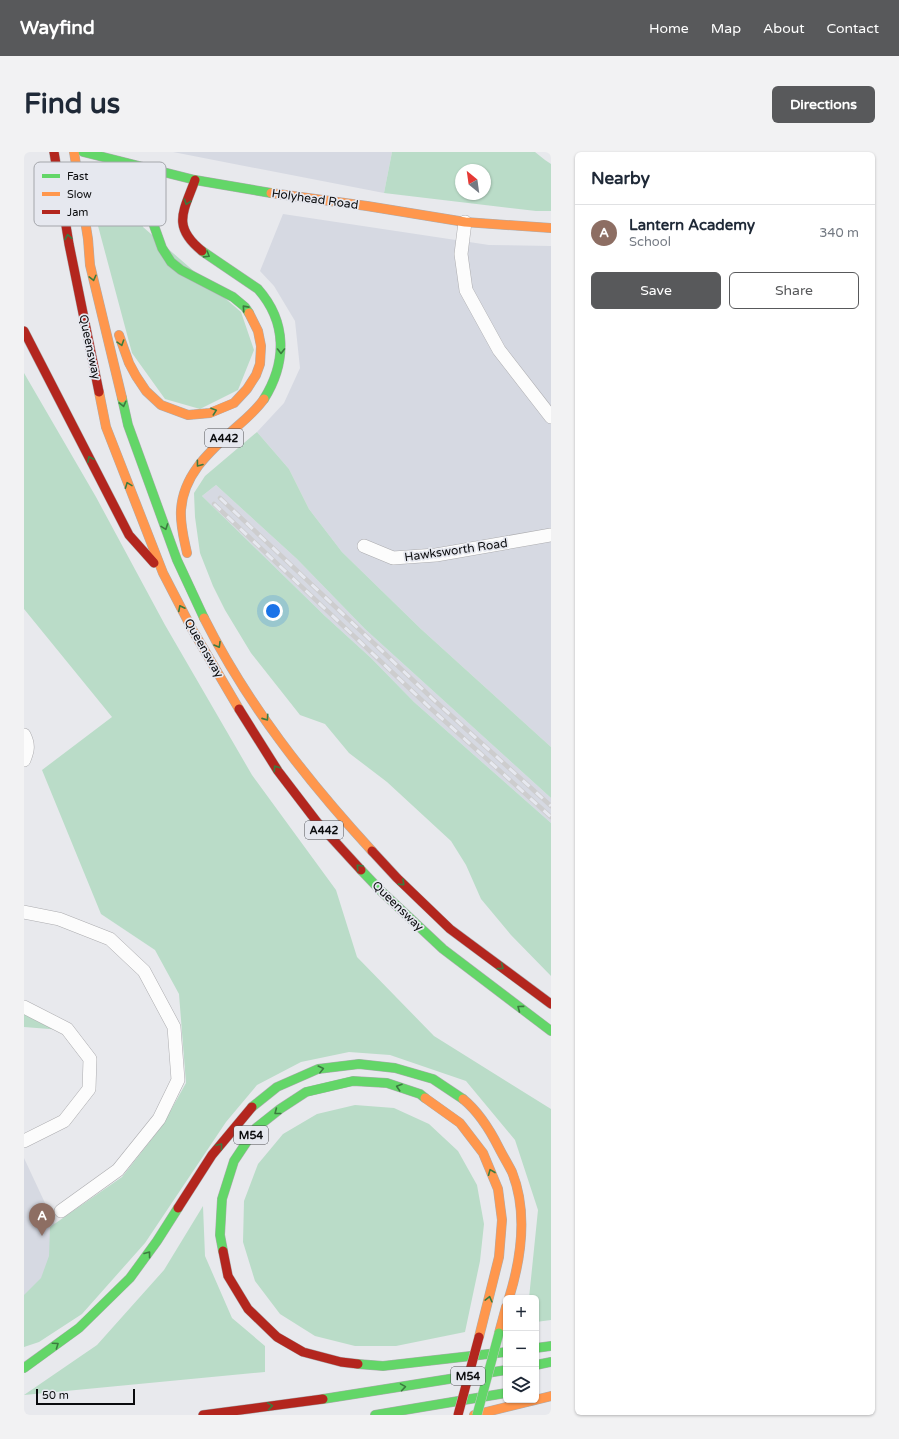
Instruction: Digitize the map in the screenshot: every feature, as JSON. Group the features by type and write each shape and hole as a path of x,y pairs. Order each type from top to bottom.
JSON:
{"main road":[{"name":"Queensway","path":"54,152 56,162"},
{"name":"Queensway","path":"74,152 76,162"},
{"name":"Holyhead Road","path":"82,152 121,162"},
{"name":"Holyhead Road","path":"166,173 252,191 368,206 465,222 551,228"},
{"name":"A442","path":"189,561 180,524 184,492 189,479 207,454 260,406 270,392 281,358 279,328 266,297 248,280 200,251 184,231 182,220 196,180"},
{"name":"Queensway","path":"66,226 106,427 163,573 192,629 249,727 278,771 316,822 381,891 444,949 551,1031"},
{"name":"Queensway","path":"86,226 90,265 128,425 177,560 193,597 217,644 243,686 296,762 328,802 397,878 450,929 551,1004"},
{"name":"A442","path":"116,327 129,363 136,376 146,391 161,406 188,415 210,413 234,403 247,389 256,375 260,364 261,346 258,331 252,317 245,307 233,297 181,270 171,262 162,248 154,226"},
{"name":"A442","path":"88,239 108,298"},
{"name":"A442","path":"24,331 129,535 163,573"},
{"name":"A442","path":"229,645 236,659 243,686"},
{"name":"M54","path":"24,1368 79,1328 130,1278 157,1241 212,1155 256,1103 277,1087 318,1069 335,1066 359,1064 395,1068 433,1079 456,1093 473,1107 493,1134 512,1173 519,1200 521,1233 516,1274 510,1295"},
{"name":"M54","path":"458,1415 474,1356 479,1337 499,1257 502,1220 498,1189 483,1153 460,1123 420,1094 387,1083 353,1081 306,1092 280,1109 256,1128 234,1161 222,1199 220,1235 228,1276 248,1309 277,1336 303,1352 341,1362 383,1366 426,1362 474,1356 503,1352"},
{"name":"M54","path":"477,1415 503,1318"},
{"path":"539,1348 551,1346"},
{"path":"539,1364 551,1362"},
{"name":"M54","path":"204,1415 364,1393 503,1370"},
{"name":"M54","path":"376,1415 503,1393"},
{"path":"474,1415 551,1396"}],"street":[{"path":"465,222 462,254 466,290 499,350 551,417"},
{"name":"Hawksworth Road","path":"364,546 392,558 436,555 551,535"},
{"path":"24,735 28,743 28,749 24,760"},
{"path":"24,912 59,918 110,939 144,971 174,1027 178,1080 159,1119 118,1170 61,1211"},
{"path":"24,1007 67,1029 90,1058 89,1089 64,1121 24,1141"}],"shaded area":[{"path":"173,152 392,152 384,193"},
{"path":"283,214 489,245 551,246 551,747 421,629 342,552 309,509 289,469 257,432 284,403 300,368 295,321 274,286 260,271"},
{"path":"216,485 297,559 365,629 551,798 551,823 414,702 371,658 325,616 202,496"},
{"path":"24,1158 73,1263 24,1315"}],"green space":[{"path":"392,152 535,152 551,164 551,211 536,211 384,193"},
{"path":"98,226 143,226 241,312 254,350 238,390 200,409 165,399 132,353"},
{"path":"24,373 96,497 165,625 252,775 336,890 357,957 434,1036 551,1109 551,1320 539,1322 539,1295 529,1295 538,1210 515,1140 466,1081 390,1055 349,1052 301,1062 257,1085 226,1122 145,1243 82,1314 39,1342 24,1347 24,1295 41,1278 49,1256 50,1227 122,1177 162,1126 186,1083 179,994 155,950 101,914 42,770 112,717 24,609"},
{"path":"257,432 289,469 309,509 342,552 421,629 551,747 551,798 365,629 297,559 216,485 202,496 325,616 371,658 414,702 551,823 551,976 511,935 481,899 466,865 451,841 387,782 349,753 325,724 300,715 251,653 225,610 213,586 200,553 195,517 194,493 205,476"},
{"path":"24,1011 62,1030 24,1027"},
{"path":"355,1105 394,1108 429,1124 458,1151 477,1185 484,1224 480,1261 465,1332 396,1346 355,1346 315,1336 280,1314 255,1281 243,1242 244,1201 258,1164 283,1134 317,1114"},
{"path":"203,1206 205,1256 232,1318 265,1346 265,1372 24,1395 97,1345 164,1270"}],"railway":[{"path":"220,498 434,700 551,806"},
{"path":"214,504 428,706 551,817"}],"traffic: fast":[{"path":"83,152 123,162"},
{"path":"166,173 195,180 271,193"},
{"path":"154,226 162,248 171,262 181,270 233,297 245,307 249,313"},
{"path":"202,251 258,289 268,302 274,315 279,329 280,357 272,385 264,399"},
{"path":"122,398 128,425 177,560 204,618"},
{"path":"361,870 381,891 443,949 551,1031"},
{"path":"252,1107 277,1087 318,1069 359,1064 395,1068 433,1079 463,1099"},
{"path":"223,1251 220,1235 222,1199 234,1161 256,1128 280,1109 306,1092 353,1081 387,1083 420,1094 425,1098"},
{"path":"24,1368 79,1328 130,1278 157,1241 178,1208"},
{"path":"477,1415 499,1333"},
{"path":"539,1348 551,1346"},
{"path":"358,1364 383,1366 503,1352"},
{"path":"539,1364 551,1362"},
{"path":"323,1399 503,1370"},
{"path":"375,1415 503,1394"}],"traffic: slow":[{"path":"74,152 76,162"},
{"path":"271,193 367,206 465,222 551,228"},
{"path":"86,226 90,265 122,398"},
{"path":"119,335 129,363 136,376 146,391 161,405 188,415 210,413 234,403 247,389 256,375 260,364 261,346 258,331 249,313"},
{"path":"99,392 106,427 163,573 192,629 239,709"},
{"path":"187,553 181,516 186,486 198,466 206,457 222,440 253,412 264,399"},
{"path":"204,618 239,681 259,711 324,797 372,851"},
{"path":"425,1098 460,1123 483,1153 498,1189 502,1220 499,1257 479,1337"},
{"path":"463,1099 479,1115 496,1141 512,1172 517,1187 520,1203 521,1235 517,1267 510,1295"},
{"path":"499,1333 503,1318"},
{"path":"474,1415 551,1396"}],"traffic: jam":[{"path":"54,152 56,162"},
{"path":"195,180 184,209 183,226 186,234 192,242 202,251"},
{"path":"66,226 99,392"},
{"path":"24,331 129,535 154,563"},
{"path":"239,709 278,771 317,822 361,870"},
{"path":"372,851 397,878 450,929 551,1004"},
{"path":"178,1208 212,1155 252,1107"},
{"path":"223,1251 228,1276 248,1309 277,1337 303,1352 341,1362 358,1364"},
{"path":"458,1415 479,1337"},
{"path":"203,1415 323,1399"}],"place":[{"name":"Lantern Academy","path":"42,1236"}]}
